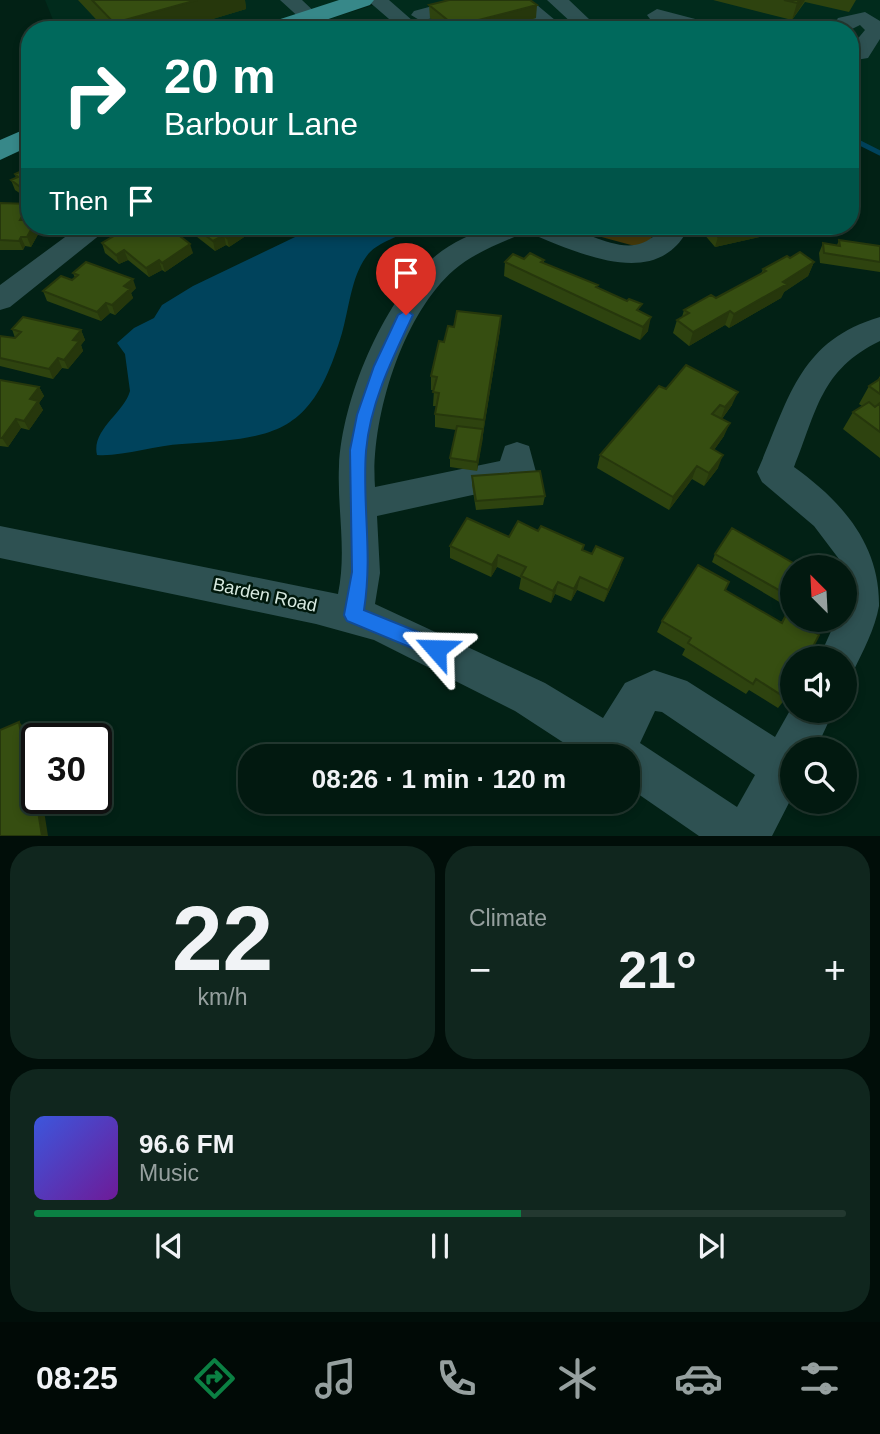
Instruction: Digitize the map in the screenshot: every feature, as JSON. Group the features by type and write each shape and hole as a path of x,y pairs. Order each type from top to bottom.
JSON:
{"main road":[{"path":"287,21 306,10 362,0"},
{"path":"0,151 21,140"}],"street":[{"path":"377,0 410,7 478,0"},
{"path":"518,0 545,20 541,21"},
{"path":"557,0 580,20"},
{"path":"391,21 410,7"},
{"path":"410,7 427,21"},
{"path":"847,21 871,9 876,29 859,53"},
{"path":"657,15 680,21"},
{"path":"0,300 85,235"},
{"path":"354,615 361,572 358,450 365,415 381,366 415,297 444,264 496,235"},
{"path":"563,235 629,255 654,252 665,244 670,235"},
{"path":"856,555 853,548 807,497 774,472 793,430 807,384 817,369 848,343 880,328"},
{"path":"358,506 466,480 519,472 517,456"},
{"name":"Barden Road","path":"0,542 354,615 382,624 485,672 602,744"},
{"path":"858,559 863,570 858,583"},
{"path":"624,744 640,697 654,690 672,695 780,766"},
{"name":"Barden Road","path":"640,768 740,835"},
{"path":"747,835 780,774"}],"shaded area":[{"path":"45,0 341,0 277,21 53,21"},
{"path":"390,0 880,0 880,153 859,142 859,21 322,21"},
{"path":"594,235 652,235 651,240 639,246"}],"water":[{"path":"299,235 399,235 375,248 361,265 330,367 318,392 304,411 287,424 267,433 243,438 97,455 96,446 103,430 130,391 125,354 117,343 134,328 154,318 162,305 193,286"}],"building":[{"path":"92,0 197,0 121,21 112,21"},
{"path":"449,0 530,0 537,5 475,21 449,21 429,5"},
{"path":"21,171 21,188 11,180 18,177 15,174"},
{"path":"0,203 21,204 21,235 28,235 27,237 21,237 19,241 0,240"},
{"path":"116,235 178,235 190,244 162,263 159,260 146,268 124,250 116,255 102,243"},
{"path":"205,235 224,235 213,241"},
{"path":"839,240 880,246 880,262 824,253 823,243 840,246"},
{"path":"800,252 814,262 783,282 787,284 734,314 730,311 693,332 677,320 689,313 684,310 711,295 716,298 766,271 763,269"},
{"path":"530,253 544,260 541,262 598,285 596,287 627,301 629,299 642,304 637,310 651,317 643,327 505,262 513,254 524,259"},
{"path":"86,262 133,279 124,286 130,289 112,305 106,303 97,312 43,291 61,276 72,280 78,275 73,273"},
{"path":"457,311 501,316 484,420 435,414 439,393 433,392 437,377 431,376 439,341 444,342 448,326 454,327"},
{"path":"23,317 81,330 73,340 79,341 64,360 58,358 49,369 0,358 0,336 15,338 21,332 12,329"},
{"path":"686,365 738,392 725,407 720,405 712,414 730,423 711,448 723,455 709,473 697,466 673,497 600,455 659,386 666,389"},
{"path":"880,379 880,394 869,386"},
{"path":"0,380 39,387 30,399 38,401 24,421 16,419 2,438 0,438"},
{"path":"869,402 875,407 880,403 880,432 853,412"},
{"path":"457,426 483,429 477,462 450,458"},
{"path":"540,471 545,496 476,501 472,476"},
{"path":"467,518 509,537 518,521 538,531 541,526 584,545 582,550 592,554 596,546 623,558 608,590 580,577 574,589 558,582 553,591 521,576 526,567 498,555 492,565 450,546"},
{"path":"732,528 780,556 780,591 715,554"},
{"path":"698,565 729,582 725,590 780,622 780,632 814,632 819,635 813,646 780,646 780,694 756,679 753,684 688,643 691,638 662,621"},
{"path":"19,722 21,814 38,814 42,836 0,836 0,730"}],"waterway":[{"path":"859,142 880,153"}],"route":[{"path":"406,315 381,366 365,415 358,450 361,572 354,615 382,624 436,649"}]}
